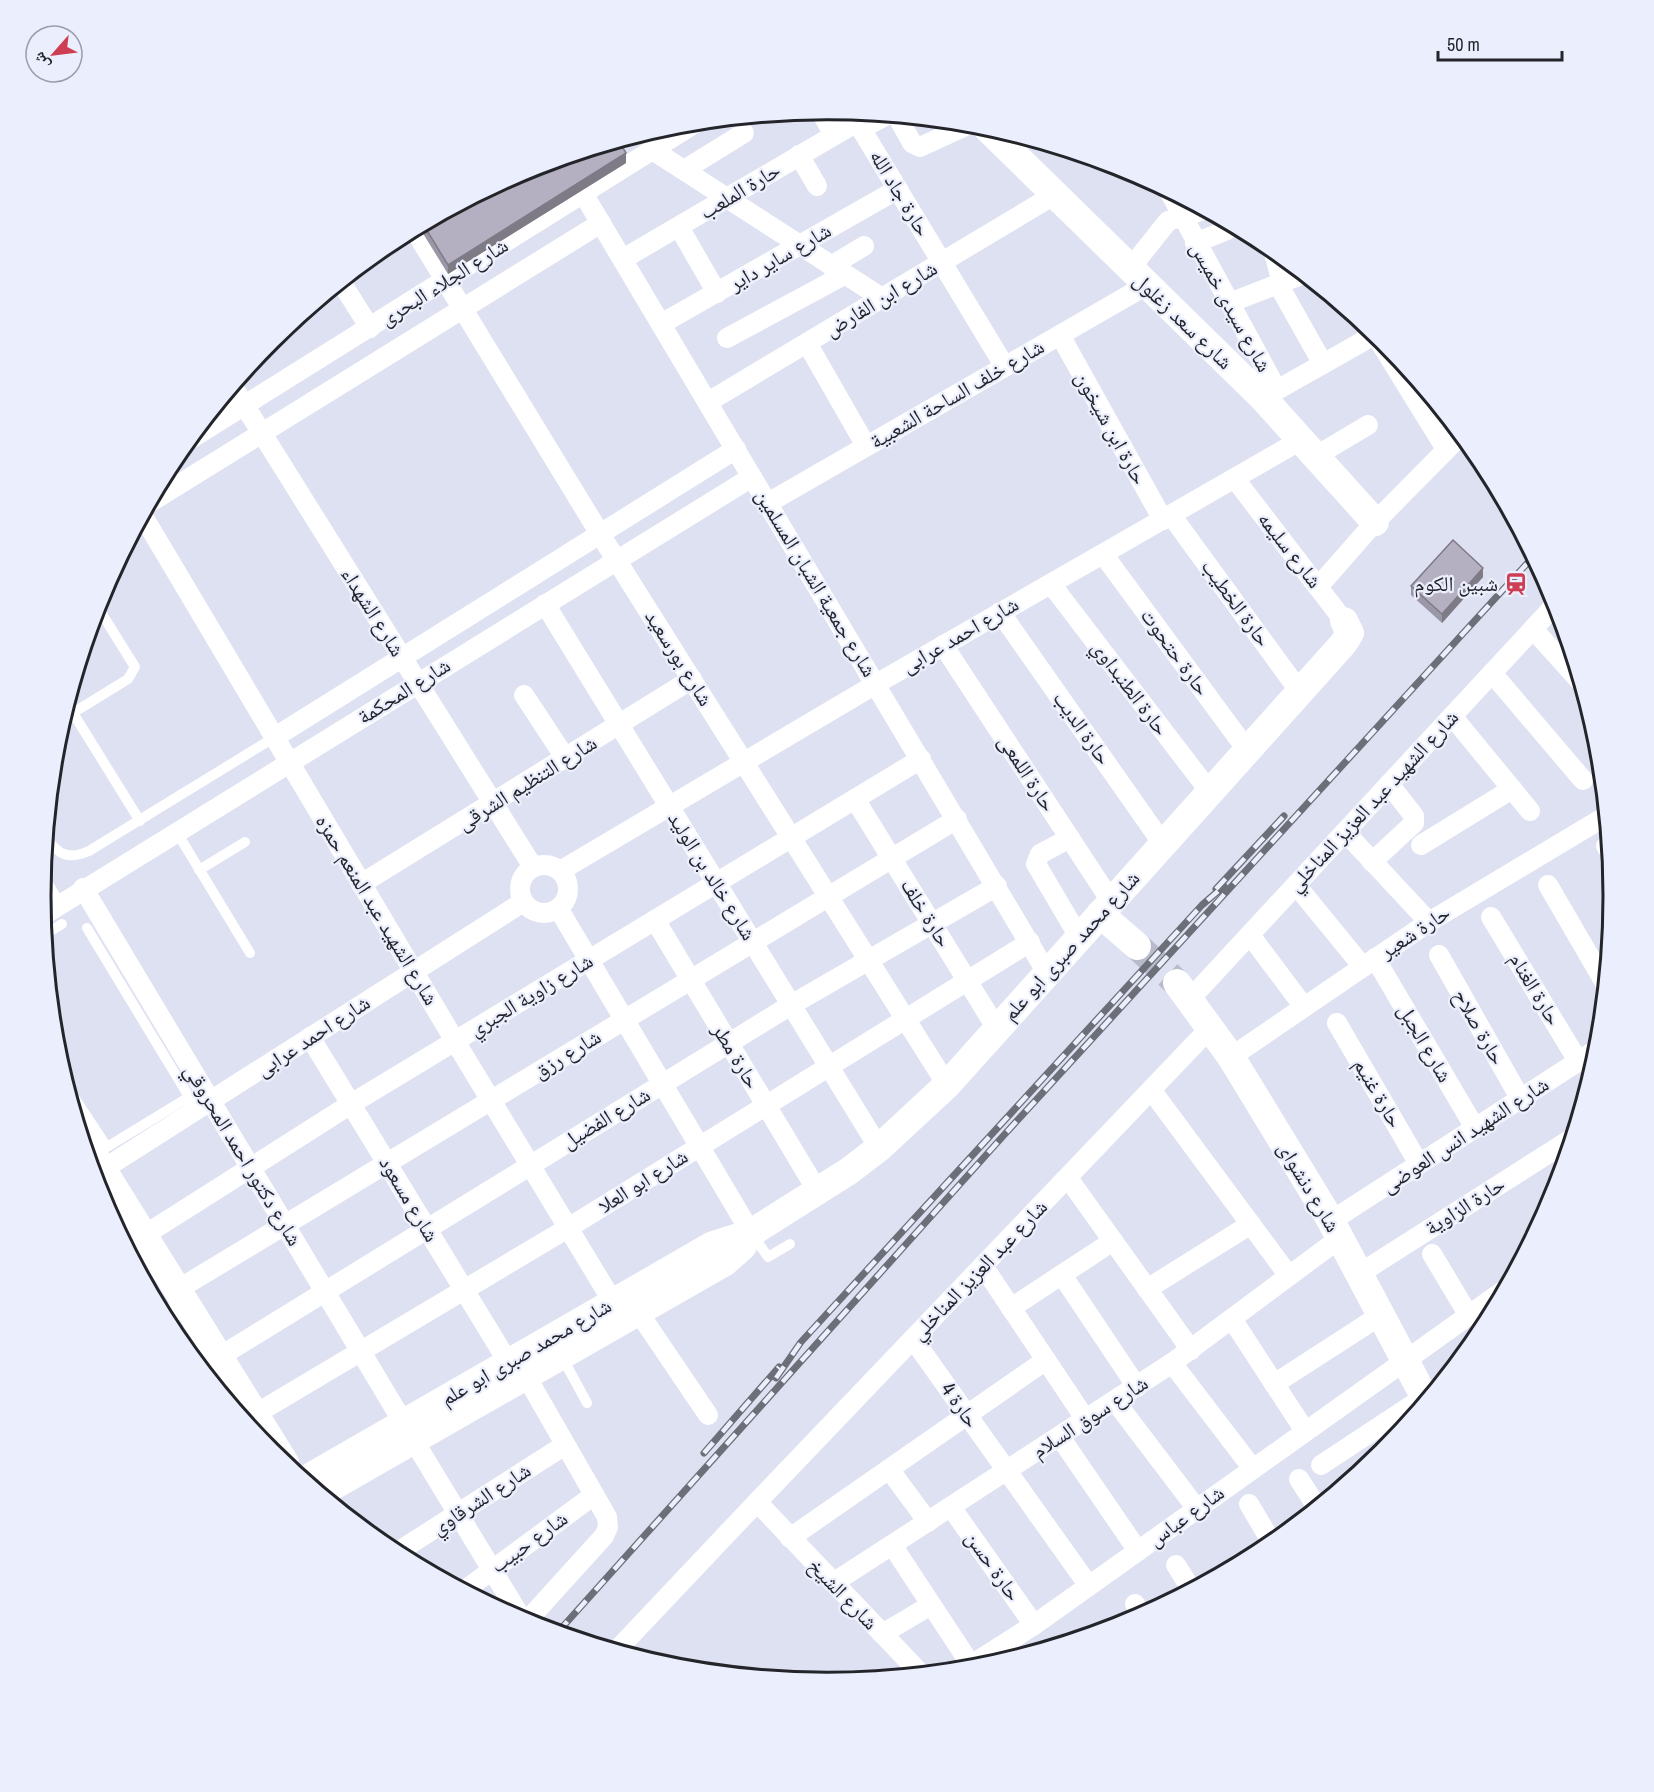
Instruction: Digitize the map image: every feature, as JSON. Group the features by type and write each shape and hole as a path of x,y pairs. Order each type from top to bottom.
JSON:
{"street":[{"path":"826,120 834,135"},
{"name":"حارة الملعب","path":"623,259 857,121"},
{"name":"حارة جاد الله","path":"857,121 1005,367"},
{"path":"902,124 912,143 920,147 954,131"},
{"path":"684,170 744,133"},
{"name":"شارع الجلاء البحرى","path":"208,428 584,195 627,157 654,151 679,135"},
{"name":"شارع سعد زغلول","path":"999,140 1137,278 1270,394 1308,448 1375,522"},
{"path":"654,151 882,298"},
{"path":"799,155 817,186"},
{"name":"شارع ساير داير","path":"661,324 898,189"},
{"name":"شارع جمعية الشبان المسلمين","path":"584,195 1047,973"},
{"name":"شارع ابن الفارض","path":"708,402 1054,195"},
{"name":"شارع سيدى خميس","path":"1174,202 1229,303 1270,394"},
{"path":"1137,278 1159,229 1180,215 1193,212"},
{"name":"شارع الجلاء البحرى","path":"164,494 601,223"},
{"path":"679,227 717,293"},
{"path":"1196,243 1226,231"},
{"name":"شارع بورسعيد","path":"419,237 600,534 947,1085"},
{"path":"727,338 838,271 864,246"},
{"path":"1276,264 1280,283 1323,364"},
{"path":"1229,303 1295,277"},
{"name":"شارع خلف الساحة الشعبية","path":"768,503 1060,335 1137,278"},
{"path":"345,288 370,328"},
{"name":"حارة ابن شيخون","path":"1060,335 1167,518"},
{"path":"1270,394 1367,339"},
{"path":"807,343 866,446"},
{"path":"1397,370 1446,449"},
{"name":"شارع الشهداء","path":"237,393 533,867"},
{"name":"شارع احمد عرابى","path":"560,871 943,645 1235,479 1368,425"},
{"path":"1318,587 1375,522 1455,441"},
{"path":"275,737 736,449"},
{"name":"شارع المحكمة","path":"51,901 83,888 752,477"},
{"name":"شارع سليمه","path":"1235,479 1344,621"},
{"name":"حارة الخطيب","path":"1167,518 1300,692"},
{"name":"شارع الشهيد عبد المنعم حمزه","path":"147,523 413,972 568,1228 708,1415"},
{"name":"حارة حتحوت","path":"1103,554 1247,750"},
{"name":"حارة الطنبداوي","path":"1051,584 1210,792"},
{"name":"شارع خالد بن الوليد","path":"545,604 879,1148"},
{"name":"حارة الديب","path":"1000,612 1163,844"},
{"name":"شارع الشهيد عبد العزيز المناخلي","path":"1184,991 1250,935 1549,612"},
{"name":"شارع محمد صبرى ابو علم","path":"312,1477 409,1431 626,1307 725,1262 742,1247 751,1233 818,1192 879,1148 947,1085 1348,639 1348,627 1344,621"},
{"path":"1533,629 1568,667"},
{"name":"حارة اللمعى","path":"943,645 1070,838 1106,908"},
{"path":"1492,673 1583,780"},
{"name":"شارع التنظيم الشرقى","path":"361,884 494,804 692,679"},
{"path":"524,695 566,759"},
{"path":"1452,716 1530,811"},
{"name":"شارع زاوية الجبري","path":"143,1236 351,1104 921,759"},
{"path":"1372,862 1414,823 1414,816 1389,784"},
{"path":"1421,845 1512,789"},
{"name":"حارة خلف","path":"855,799 997,1029"},
{"name":"شارع رزق","path":"176,1304 285,1224 957,819"},
{"name":"حارة شعير","path":"1231,1057 1429,922 1599,820"},
{"path":"1344,832 1429,922"},
{"path":"1070,838 1040,854 1035,862 1079,937"},
{"path":"547,865 560,871 568,890 563,903 558,908 543,913 528,908 523,902 519,886 526,872 533,867 547,865"},
{"name":"شارع الجبل","path":"1296,885 1369,963 1475,1128"},
{"path":"1548,885 1599,971"},
{"name":"شارع الفضيل","path":"219,1357 728,1043 997,886"},
{"name":"شارع دكتور احمد المحروقي","path":"83,888 199,1103 251,1168 514,1606"},
{"name":"شارع احمد عرابى","path":"93,1148 199,1103 310,1037 523,902"},
{"path":"558,908 751,1233"},
{"path":"1106,908 1137,946"},
{"name":"حارة الغنام","path":"1491,917 1578,1061"},
{"name":"حارة مطر","path":"655,920 818,1192"},
{"path":"1250,935 1304,1007"},
{"name":"شارع ابو العلا","path":"247,1410 361,1352 465,1291 1030,942"},
{"name":"حارة صلاح","path":"1439,955 1520,1098"},
{"name":"شارع دنشواى","path":"1184,991 1231,1057 1335,1230 1422,1393"},
{"name":"حارة غنيم","path":"1337,1023 1419,1164"},
{"name":"شارع عبد العزيز المناخلي","path":"622,1645 763,1507 913,1339 1152,1091 1210,1027"},
{"name":"شارع مسعود","path":"310,1037 465,1291 565,1445 607,1517 609,1527 604,1536 532,1614"},
{"name":"شارع الشهيد انس العوضى","path":"1335,1230 1419,1164 1586,1056"},
{"path":"1152,1091 1289,1276"},
{"name":"حارة الزاوية","path":"1359,1274 1562,1143"},
{"path":"96,1156 143,1236 176,1304 219,1357 247,1410"},
{"path":"1068,1178 1191,1350"},
{"path":"1147,1289 1251,1224"},
{"name":"شارع سوق السلام","path":"833,1583 1191,1350 1289,1276 1335,1230"},
{"path":"1011,1308 1113,1241"},
{"path":"1432,1254 1478,1316"},
{"path":"983,1266 1086,1420"},
{"path":"1062,1275 1137,1387"},
{"path":"1274,1384 1381,1315"},
{"name":"شارع عباس","path":"987,1655 1034,1625 1404,1360 1478,1316"},
{"path":"1232,1319 1305,1431"},
{"name":"حارة 4","path":"913,1339 1089,1586"},
{"path":"790,1538 1046,1360"},
{"path":"1172,1363 1253,1469"},
{"path":"1115,1401 1197,1509"},
{"path":"1321,1465 1409,1409"},
{"name":"شارع محمد صبرى ابو علم","path":"327,1489 409,1431"},
{"path":"1060,1437 1138,1551"},
{"name":"شارع الشرقاوي","path":"406,1547 565,1445"},
{"path":"889,1469 928,1522"},
{"path":"1299,1479 1313,1501"},
{"name":"شارع حبيب","path":"471,1585 594,1495"},
{"path":"1249,1504 1267,1535"},
{"name":"شارع الشيخ","path":"763,1507 914,1666"},
{"name":"حارة حسن","path":"951,1507 1034,1625"},
{"path":"892,1545 963,1659"},
{"path":"1176,1565 1187,1583"},
{"path":"882,1634 931,1605"}],"lane":[{"path":"73,713 128,679 135,667 103,616"},
{"path":"71,721 140,821"},
{"path":"53,846 58,853 77,857 140,821 275,737"},
{"path":"176,831 250,952"},
{"path":"200,870 245,842"},
{"path":"87,928 199,1103"},
{"path":"751,1233 768,1257 789,1245"},
{"path":"556,1347 587,1403"}],"building":[{"path":"623,147 626,153 448,265 427,231 484,200 530,179"},
{"path":"1453,540 1483,568 1442,614 1411,586"}],"tunnel":[{"path":"1137,946 1177,983"}],"railway":[{"path":"564,1626 1004,1135 1528,563"},
{"path":"1216,889 1284,816"},
{"path":"776,1378 801,1342 1202,905 1224,886"},
{"path":"704,1453 779,1367"}],"place":[{"name":"شبين الكوم","path":"1516,584"}]}
